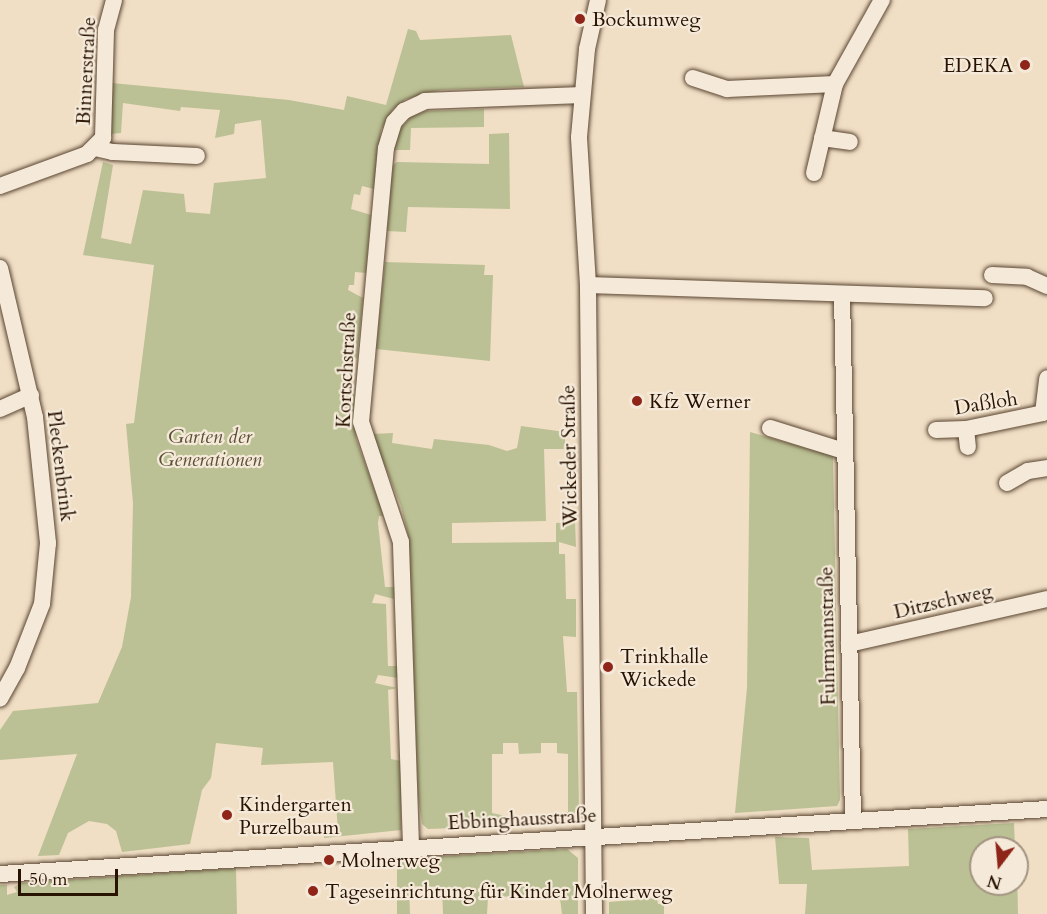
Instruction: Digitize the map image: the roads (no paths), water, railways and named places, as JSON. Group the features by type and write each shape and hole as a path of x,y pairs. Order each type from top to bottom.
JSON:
{"street":[{"name":"Binnerstraße","path":"0,186 87,154 95,148 105,127 106,30 114,0"},
{"name":"Wickeder Straße","path":"594,914 588,285 579,157 581,95 598,0"},
{"path":"814,173 835,84 882,0"},
{"path":"693,78 727,89 835,84"},
{"name":"Kortschstraße","path":"411,846 400,542 361,422 386,148 394,122 404,111 425,101 581,95"},
{"path":"822,138 850,142"},
{"path":"95,148 113,152 197,156"},
{"name":"Pleckenbrink","path":"0,268 31,395 47,506 46,580 34,628 0,699"},
{"path":"992,275 1027,277 1047,286"},
{"path":"588,285 985,298"},
{"name":"Fuhrmannstraße","path":"842,294 853,819"},
{"name":"Daßloh","path":"936,430 966,429 1044,413 1047,378"},
{"path":"0,409 31,395"},
{"path":"770,428 844,451"},
{"path":"966,429 968,447"},
{"path":"1007,483 1028,471 1047,468"},
{"name":"Ditzschweg","path":"849,644 1047,599"},
{"name":"Ebbinghausstraße","path":"0,874 411,846 1047,809"}],"place":[{"name":"Bockumweg","path":"580,19"},
{"name":"EDEKA","path":"1025,65"},
{"name":"Kfz Werner","path":"637,401"},
{"name":"Trinkhalle Wickede","path":"608,667"},
{"name":"Kindergarten Purzelbaum","path":"227,815"},
{"name":"Molnerweg","path":"329,860"},
{"name":"Tageseinrichtung für Kinder Molnerweg","path":"313,891"}],"park label":[{"name":"Garten der Generationen","path":"210,448"}]}
